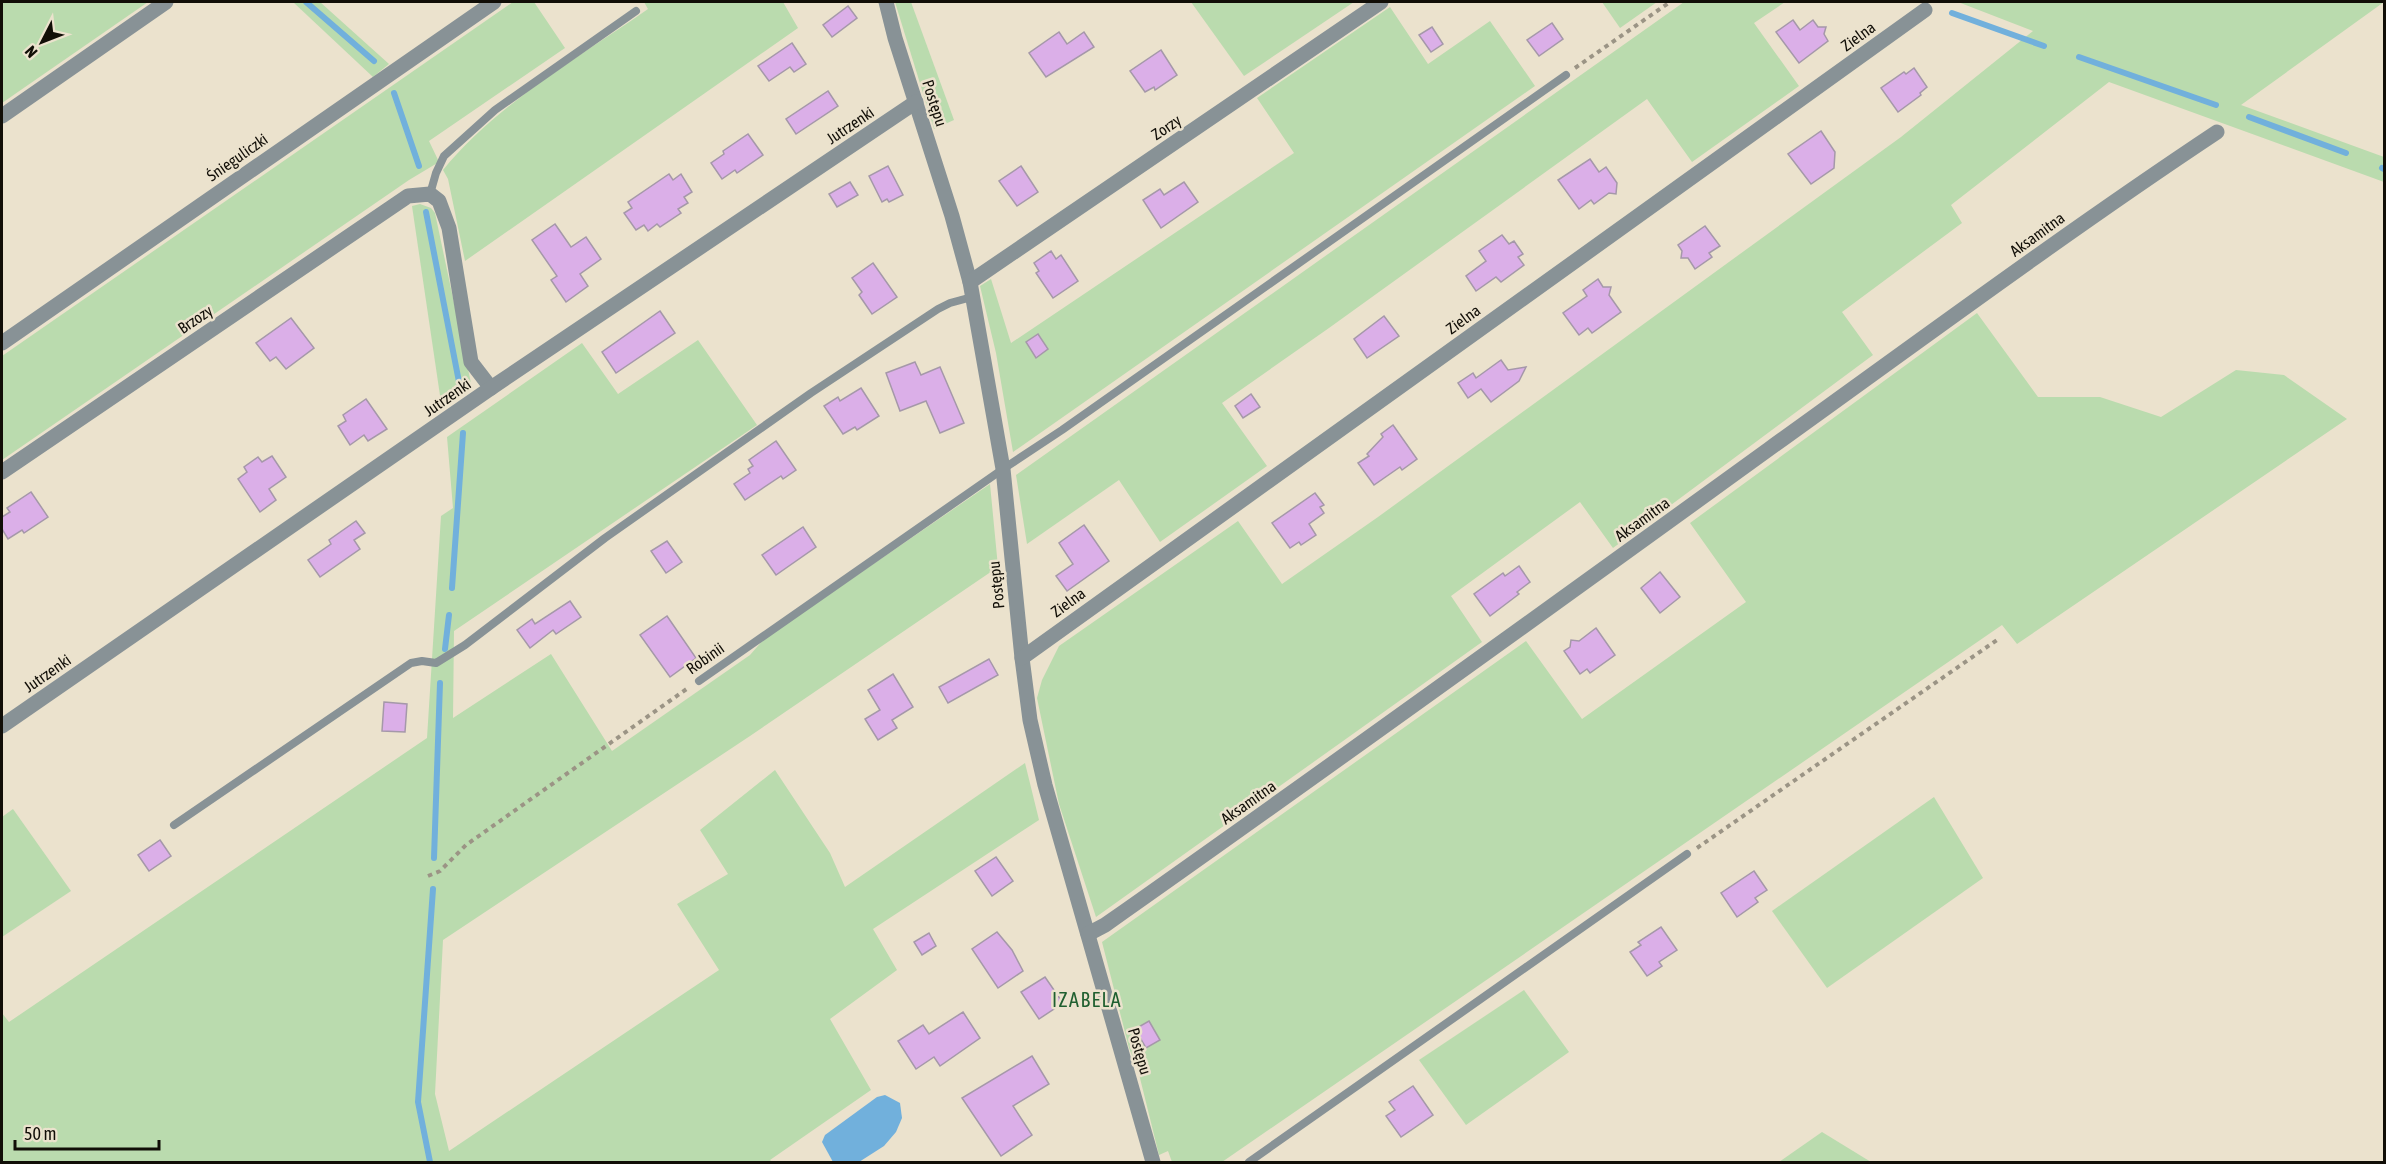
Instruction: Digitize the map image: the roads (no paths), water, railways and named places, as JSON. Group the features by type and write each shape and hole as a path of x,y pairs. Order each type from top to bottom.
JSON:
{"street":[{"path":"2,116 166,2"},
{"name":"Śnieguliczki","path":"2,343 494,2"},
{"name":"Postępu","path":"886,2 952,216 971,289 1003,469 1030,720 1045,785 1149,1160"},
{"name":"Zorzy","path":"971,289 1381,2"},
{"name":"Zielna","path":"1022,658 1925,10"},
{"name":"Jutrzenki","path":"2,726 491,388 916,102"},
{"name":"Aksamitna","path":"1088,934 1105,925 1386,727 2110,203 2217,132"},
{"path":"430,194 439,201 449,228 471,363 491,388"},
{"name":"Brzozy","path":"2,472 408,196 430,194"}],"lane":[{"path":"430,194 444,156 470,132 495,110 636,11"},
{"name":"Robinii","path":"699,681 1062,430 1566,75"},
{"path":"174,825 411,663 422,661 436,663 465,645 605,537 811,393 971,289"},
{"path":"1249,1162 1688,854"}],"water":[{"path":"885,1095 900,1103 902,1118 896,1132 884,1146 859,1162 833,1162 822,1142 825,1135 877,1097"}],"waterway":[{"path":"306,2 374,61"},
{"path":"1952,13 2044,46"},
{"path":"2079,57 2216,105"},
{"path":"394,93 419,166"},
{"path":"2249,117 2346,153"},
{"path":"426,212 460,387"},
{"path":"452,588 463,433"},
{"path":"445,649 449,615"},
{"path":"434,858 440,683"},
{"path":"430,1162 418,1102 433,889"}],"district":[{"name":"IZABELA","path":"1087,1000"}]}
